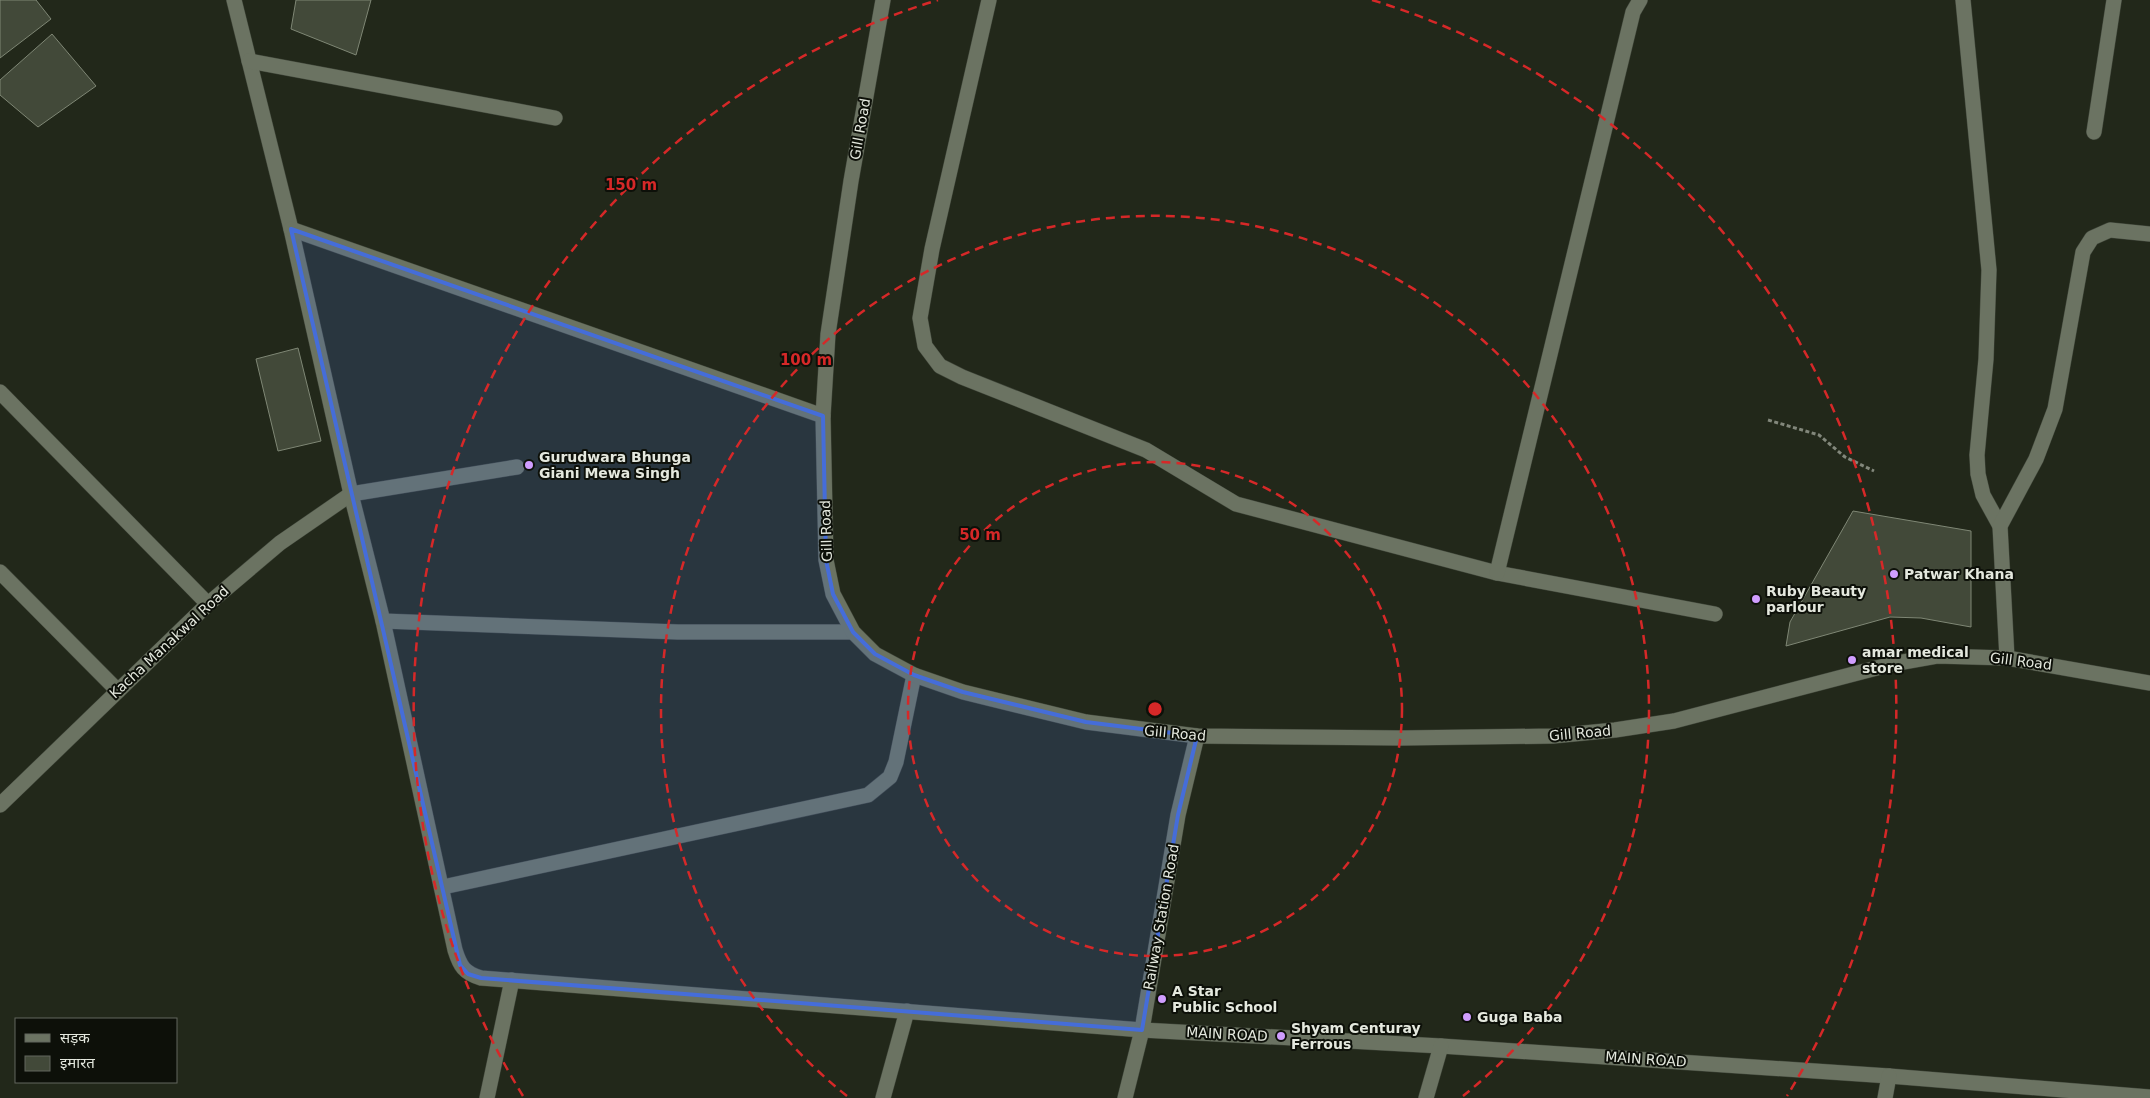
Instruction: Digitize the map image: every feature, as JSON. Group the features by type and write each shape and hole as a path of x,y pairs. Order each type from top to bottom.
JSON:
{"street":[{"name":"MAIN ROAD","path":"234,0 291,228 351,494 383,621 460,965 468,974 512,980 1142,1030 1442,1046 1889,1076 2150,1097"},
{"name":"Gill Road","path":"883,0 851,181 828,334 823,416 826,560 833,594 853,632 875,654 914,675 963,692 1086,722 1197,736 1553,736 1615,730 1674,721 1892,664 1937,656 2006,658 2150,683"},
{"path":"989,0 932,249 920,318 925,346 940,366 962,377 1146,450 1236,504 1497,573 1715,614"},
{"path":"1497,573 1634,12 1640,0"},
{"path":"1963,0 1989,270 1986,360 1977,455 1978,474 1983,494 2000,526 2006,658"},
{"path":"2094,132 2114,0"},
{"path":"249,62 555,118"},
{"path":"291,228 823,416"},
{"path":"2000,526 2036,459 2055,409 2083,252 2092,238 2110,230 2150,234"},
{"path":"0,392 208,604"},
{"path":"351,494 517,467"},
{"name":"Kacha Manakwal Road","path":"0,805 208,604 280,543 351,494"},
{"path":"0,572 118,691"},
{"path":"383,621 678,632 853,632"},
{"path":"442,887 868,795 890,776 896,762 914,675"},
{"name":"Railway Station Road","path":"1125,1098 1142,1030 1178,815 1197,736"},
{"path":"487,1098 512,980"},
{"path":"883,1098 907,1011"},
{"path":"1426,1098 1442,1046"},
{"path":"1885,1098 1889,1076"}],"path":[{"path":"1768,420 1819,435 1845,457 1874,471"}],"highlighted area":[{"path":"291,229 823,416 826,560 833,594 853,632 875,654 914,675 963,692 1086,722 1197,736 1178,815 1142,1030 481,978 468,974 460,965"}],"building":[{"path":"0,0 36,0 51,19 0,58"},
{"path":"296,0 371,0 356,55 291,29"},
{"path":"52,34 96,86 38,127 0,95 0,80"},
{"path":"298,348 321,441 278,451 256,359"},
{"name":"Patwar Khana","path":"1853,511 1971,531 1971,627 1921,618 1890,617 1786,646 1790,622"}],"place":[{"name":"Gurudwara Bhunga Giani Mewa Singh","path":"529,465"},
{"name":"Patwar Khana","path":"1894,574"},
{"name":"Ruby Beauty parlour","path":"1756,599"},
{"name":"amar medical store","path":"1852,660"},
{"name":"A Star Public School","path":"1162,999"},
{"name":"Guga Baba","path":"1467,1017"},
{"name":"Shyam Centuray Ferrous","path":"1281,1036"}]}
